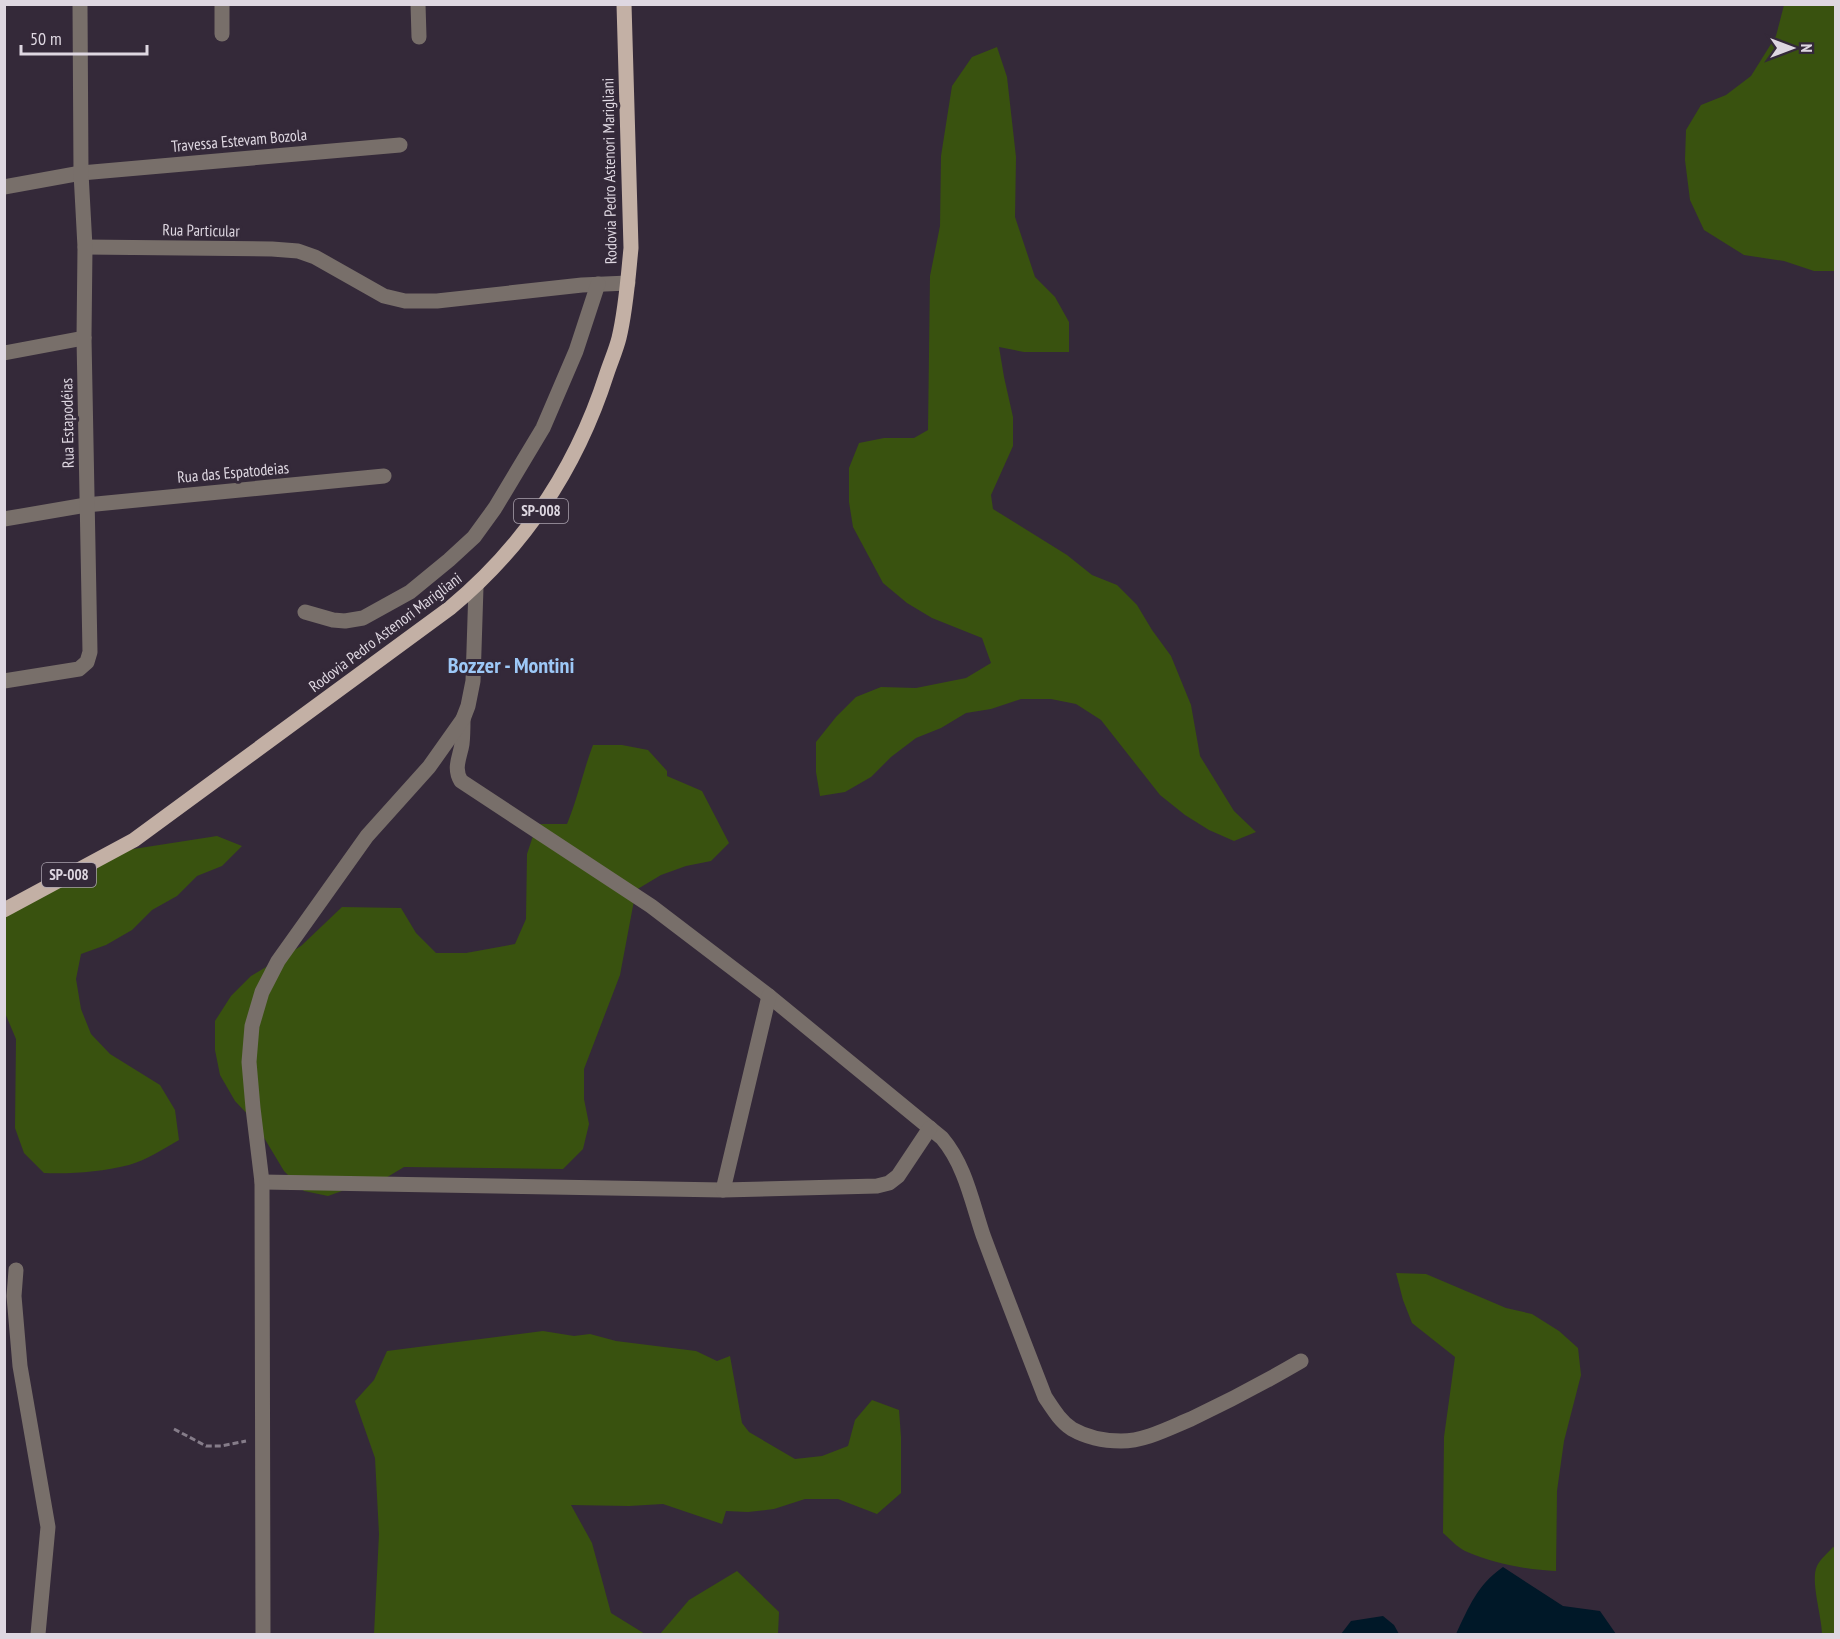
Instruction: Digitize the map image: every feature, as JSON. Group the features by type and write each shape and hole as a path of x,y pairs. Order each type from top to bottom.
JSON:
{"main road":[{"name":"Rodovia Pedro Astenori Marigliani","path":"4,910 134,840 450,609 476,587 540,513 570,464 597,404 619,338 631,248 624,4"}],"street":[{"name":"Rua Estapodéias","path":"4,681 79,669 87,662 90,652 80,4"},
{"path":"222,4 222,34"},
{"path":"418,4 419,36"},
{"name":"Travessa Estevam Bozola","path":"4,187 81,173 400,145"},
{"name":"Rua Particular","path":"85,247 298,251 315,257 384,296 405,301 437,301 598,284 628,283"},
{"path":"305,612 333,620 363,618 410,592 474,537 495,508 543,428 576,351 598,284"},
{"path":"4,354 84,338"},
{"name":"Rua das Espatodeias","path":"4,519 86,505 384,476"},
{"path":"263,1635 262,1182 249,1062 252,1026 262,992 278,961 367,836 429,767 463,719 473,681 476,587"},
{"path":"463,719 462,741 456,766 457,775 461,781 651,906 769,996 930,1128 952,1149 1045,1397 1058,1417 1071,1428 1105,1440 1122,1441 1162,1432 1232,1400 1301,1361"},
{"path":"723,1190 769,996"},
{"path":"262,1182 723,1190 877,1186 889,1183 898,1176 930,1128"},
{"path":"16,1270 14,1296 20,1366 48,1527 38,1635"}],"path":[{"path":"174,1429 206,1446 221,1446 263,1436"}],"green space":[{"path":"1784,5 1835,5 1835,271 1814,271 1784,261 1744,255 1704,230 1690,200 1685,160 1686,130 1701,105 1726,95 1751,76 1776,36"},
{"path":"997,47 1007,77 1016,157 1015,217 1035,277 1055,297 1069,322 1069,352 1024,352 999,347 1013,417 1013,446 991,495 993,509 1067,555 1092,575 1117,585 1137,605 1171,656 1191,705 1200,756 1234,811 1256,832 1234,841 1209,830 1160,795 1101,720 1076,704 1051,699 1021,699 991,709 966,713 941,728 916,738 891,757 871,777 845,792 820,796 816,772 816,742 856,697 881,687 916,688 966,678 991,663 982,638 932,618 907,603 883,583 853,527 849,502 849,468 859,443 884,438 914,438 928,430 930,276 940,226 941,156 952,86 972,57"},
{"path":"593,745 622,745 648,750 667,771 667,776 702,791 729,843 711,861 686,866 661,875 636,890 620,975 584,1069 584,1099 589,1124 583,1149 563,1169 404,1167 379,1182 353,1187 328,1196 304,1191 284,1171 254,1121 235,1101 220,1075 215,1050 215,1021 231,996 251,976 301,946 342,907 401,908 416,933 436,953 466,953 515,944 526,919 527,854 537,824 567,824"},
{"path":"217,836 242,846 222,866 197,876 177,896 152,910 132,930 106,945 81,954 76,979 81,1009 91,1034 110,1054 160,1085 175,1110 179,1140 129,1165 86,1172 44,1173 24,1153 15,1128 16,1039 5,1013 4,911 127,850"},
{"path":"1396,1273 1426,1274 1506,1308 1532,1314 1559,1331 1578,1348 1581,1375 1564,1441 1557,1491 1556,1571 1521,1567 1487,1559 1462,1549 1443,1533 1444,1437 1455,1357 1412,1323"},
{"path":"543,1331 574,1336 590,1334 616,1341 696,1351 717,1361 730,1356 742,1423 749,1432 795,1459 822,1456 848,1446 855,1420 872,1400 899,1410 901,1493 877,1514 838,1499 805,1499 774,1509 748,1512 726,1511 722,1524 663,1504 571,1505 592,1543 611,1613 645,1634 374,1634 379,1534 375,1458 355,1401 374,1380 387,1351"},
{"path":"1833,1547 1836,1548 1835,1634 1822,1634 1815,1572 1820,1561"},
{"path":"737,1571 779,1612 778,1634 660,1634 689,1600"}],"water":[{"path":"1503,1567 1563,1606 1600,1611 1616,1634 1456,1634 1480,1589"},
{"path":"1383,1616 1394,1625 1399,1634 1341,1634 1351,1621"}],"district":[{"name":"Bozzer - Montini","path":"511,665"}]}
